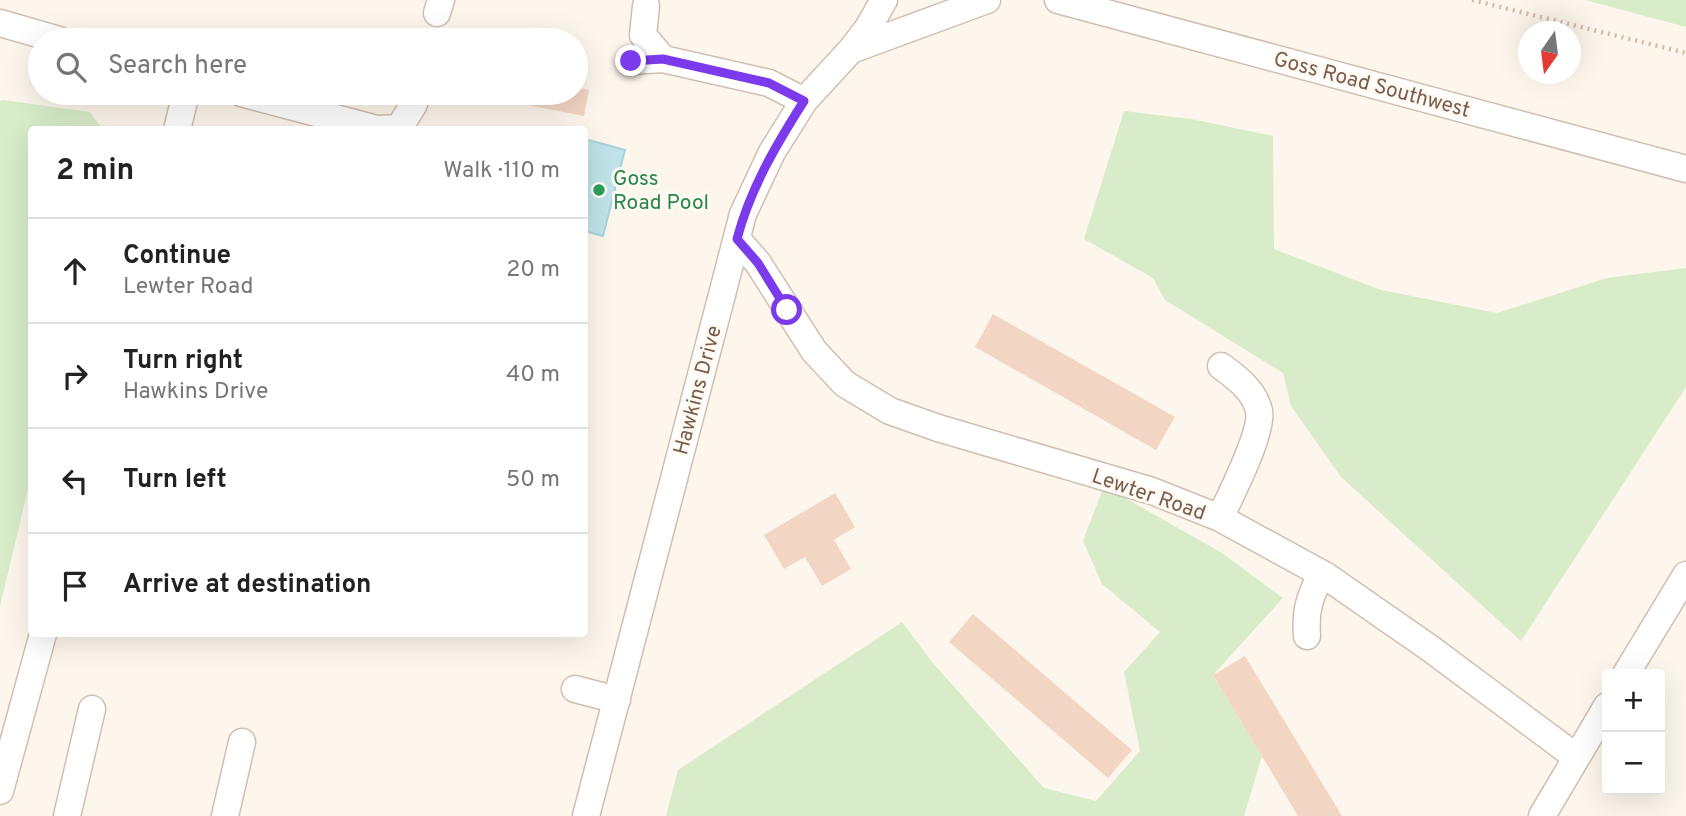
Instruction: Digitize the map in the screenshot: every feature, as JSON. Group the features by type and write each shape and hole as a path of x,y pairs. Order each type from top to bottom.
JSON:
{"street":[{"name":"Hawkins Drive","path":"586,816 743,214 772,152 804,101 851,50 884,0"},
{"path":"851,50 987,0"},
{"name":"Goss Road Southwest","path":"1058,0 1686,169"},
{"path":"646,6 643,35 663,59"},
{"path":"0,23 28,31"},
{"path":"631,61 663,59 769,83 804,101"},
{"path":"178,126 183,105"},
{"path":"286,105 366,126"},
{"path":"400,126 413,105"},
{"name":"Lewter Road","path":"737,239 758,263 814,351 845,384 890,411 938,428 1152,491 1220,518 1321,574 1431,649 1576,757"},
{"path":"1220,518 1258,431 1259,412 1254,399 1241,382 1222,366"},
{"path":"1307,636 1306,614 1310,596 1321,574"},
{"path":"1629,669 1686,575"},
{"path":"0,791 42,637"},
{"path":"575,689 617,699"},
{"path":"67,816 92,709"},
{"path":"1542,816 1602,714"},
{"path":"225,816 242,742"}],"path":[{"path":"1472,0 1686,53"}],"green space":[{"path":"1585,0 1686,0 1686,27"},
{"path":"0,101 90,112 100,126 28,126 28,489 0,606"},
{"path":"1124,111 1191,119 1273,136 1274,249 1381,290 1497,313 1607,278 1686,268 1686,387 1521,641 1341,477 1291,406 1283,373 1165,300 1153,278 1084,239"},
{"path":"1104,486 1222,553 1283,598 1213,675 1262,756 1244,816 666,816 678,770 902,622 932,662 1044,788 1096,801 1140,751 1124,672 1160,632 1102,584 1083,541"}],"water":[{"name":"Goss Road Pool","path":"588,140 625,150 603,236 588,232"}],"building":[{"path":"527,105 586,105 584,116"},
{"path":"993,314 1175,417 1156,450 975,347"},
{"path":"835,493 855,527 834,540 851,569 822,586 805,557 784,569 764,535"},
{"path":"973,614 1132,750 1108,778 949,642"},
{"path":"1245,656 1342,816 1298,816 1213,675"}],"place":[{"name":"Goss Road Pool","path":"599,190"}],"route":[{"path":"631,61 663,59 769,83 804,101 772,152 743,214 737,239 758,263 787,310"}]}
